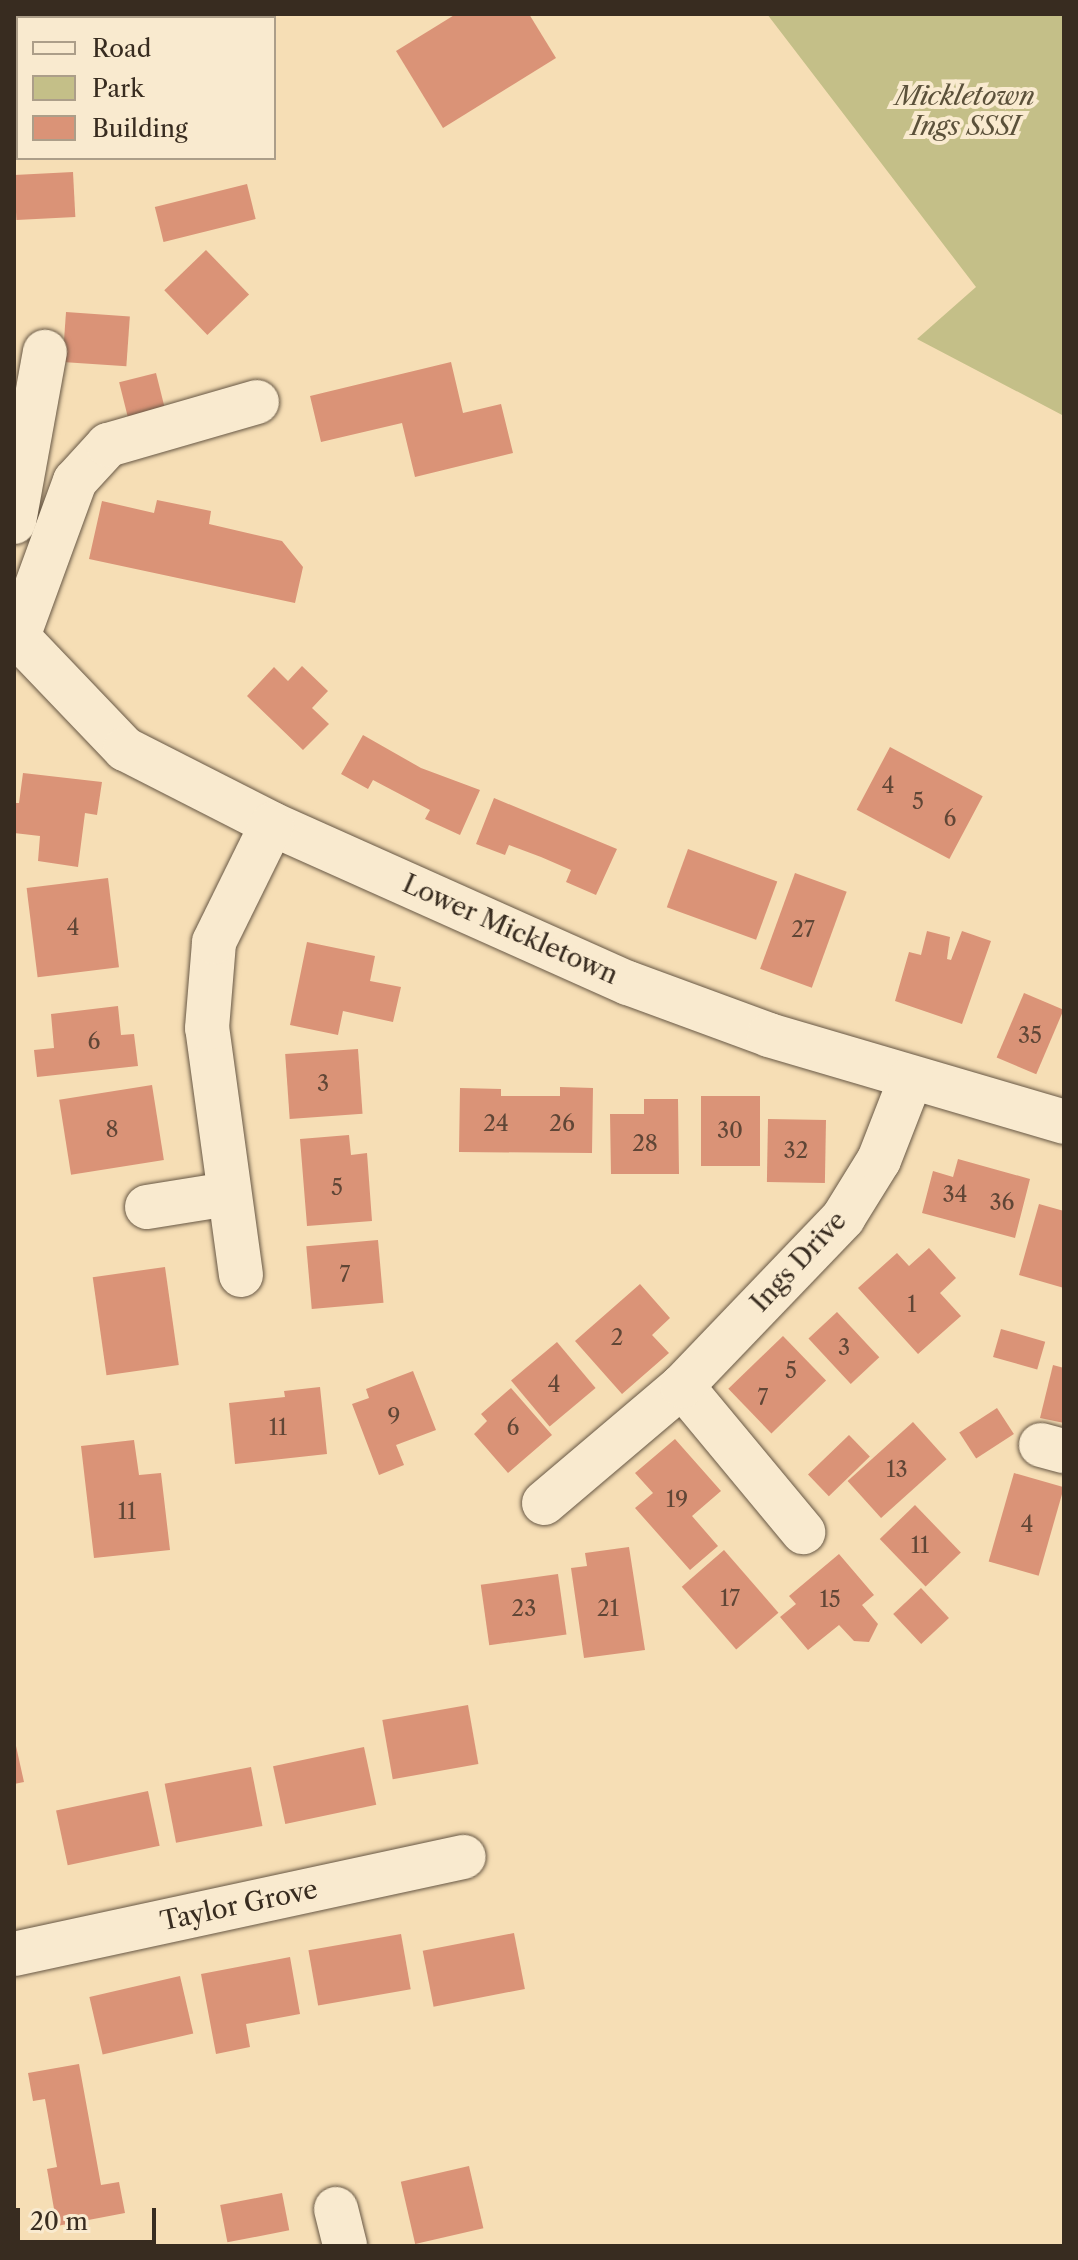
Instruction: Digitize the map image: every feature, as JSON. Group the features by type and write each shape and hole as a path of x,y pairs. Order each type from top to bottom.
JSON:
{"street":[{"path":"14,522 45,352"},
{"path":"16,634 75,481 108,445 257,402"},
{"name":"Lower Mickletown","path":"16,634 125,749 272,824 628,983 769,1035 1064,1122"},
{"path":"241,1275 207,1028 214,942 272,824"},
{"name":"Ings Drive","path":"544,1503 682,1386 843,1218 879,1160 911,1078"},
{"path":"147,1207 228,1194"},
{"path":"682,1386 803,1532"},
{"name":"Taylor Grove","path":"14,1954 464,1857"}],"green space":[{"name":"Mickletown Ings SSSI","path":"767,14 1064,14 1064,416 917,339 976,287"}],"building":[{"path":"14,14 36,16 16,16 14,109"},
{"path":"65,14 228,14 228,16"},
{"path":"456,14 529,14 556,58 443,128 396,51"},
{"path":"73,172 75,217 16,220 14,175"},
{"path":"247,184 256,219 164,242 155,207"},
{"path":"206,250 249,295 207,335 164,290"},
{"path":"66,312 130,316 126,366 63,362"},
{"path":"451,362 463,413 501,404 513,453 415,477 402,423 321,442 310,396"},
{"path":"156,373 165,410 128,419 119,382"},
{"path":"157,500 211,511 209,524 282,541 303,567 295,603 89,559 102,501 154,513"},
{"path":"302,666 328,691 312,708 329,724 303,750 247,696 274,667 288,681"},
{"path":"363,735 421,768 480,790 460,835 425,819 430,810 373,780 368,789 341,774"},
{"path":"890,747 983,796 949,859 857,810"},
{"path":"23,773 102,782 97,815 85,813 78,867 38,861 40,836 14,833 14,803 19,803"},
{"path":"494,798 617,849 596,895 566,882 571,870 541,857 509,845 505,855 476,844"},
{"path":"688,849 777,881 756,940 667,907"},
{"path":"795,873 847,892 812,988 760,969"},
{"path":"108,878 119,967 38,977 27,888"},
{"path":"927,931 950,937 947,959 951,960 962,931 991,941 962,1024 895,1001 909,952 921,955"},
{"path":"307,942 375,956 370,981 401,987 393,1022 343,1011 338,1035 290,1025"},
{"path":"1024,993 1064,1010 1036,1074 997,1057"},
{"path":"118,1006 121,1035 134,1034 138,1066 37,1077 34,1050 54,1048 51,1014"},
{"path":"358,1049 363,1114 290,1119 285,1054"},
{"path":"152,1085 164,1160 71,1175 59,1100"},
{"path":"560,1087 593,1088 592,1153 459,1152 460,1088 501,1089 501,1096 560,1096"},
{"path":"701,1096 760,1096 760,1166 701,1166"},
{"path":"644,1099 678,1099 679,1174 611,1174 610,1114 644,1114"},
{"path":"768,1119 826,1120 825,1183 767,1182"},
{"path":"349,1135 351,1155 367,1153 372,1221 307,1226 300,1139"},
{"path":"958,1159 1030,1179 1015,1238 922,1213 933,1171 953,1177"},
{"path":"1039,1204 1064,1211 1064,1288 1019,1275"},
{"path":"378,1240 383,1303 312,1309 306,1246"},
{"path":"929,1248 956,1278 940,1293 961,1316 918,1354 858,1288 897,1253 909,1266"},
{"path":"165,1267 179,1365 106,1375 93,1277"},
{"path":"640,1284 670,1318 652,1335 669,1353 622,1394 575,1341"},
{"path":"837,1312 879,1357 851,1384 808,1339"},
{"path":"1001,1329 1045,1342 1037,1370 993,1357"},
{"path":"783,1336 826,1381 771,1433 728,1389"},
{"path":"557,1342 596,1388 550,1427 511,1381"},
{"path":"1053,1365 1064,1368 1064,1423 1040,1418"},
{"path":"413,1371 436,1430 396,1445 404,1465 379,1475 352,1404 369,1398 366,1389"},
{"path":"320,1387 327,1454 235,1464 229,1403 285,1397 284,1391"},
{"path":"511,1388 552,1435 508,1473 474,1434 487,1421 481,1414"},
{"path":"997,1408 1014,1434 976,1459 959,1433"},
{"path":"913,1422 946,1459 881,1518 848,1481"},
{"path":"849,1435 870,1457 829,1496 808,1475"},
{"path":"675,1439 721,1491 692,1516 718,1546 690,1570 635,1508 653,1493 635,1473"},
{"path":"134,1440 139,1475 161,1473 170,1550 94,1558 81,1446"},
{"path":"1014,1473 1064,1487 1039,1576 989,1561"},
{"path":"915,1505 961,1552 926,1587 880,1539"},
{"path":"629,1547 645,1650 584,1658 571,1568 587,1566 585,1553"},
{"path":"724,1550 778,1613 736,1649 682,1587"},
{"path":"839,1554 874,1595 862,1605 878,1624 869,1642 854,1641 839,1625 808,1650 780,1617 796,1604 789,1596"},
{"path":"558,1574 566,1634 489,1645 481,1585"},
{"path":"921,1588 949,1618 921,1644 893,1614"},
{"path":"468,1705 478,1764 393,1779 382,1720"},
{"path":"14,1737 24,1782 14,1784"},
{"path":"364,1747 376,1805 285,1824 273,1766"},
{"path":"251,1767 262,1826 176,1843 165,1784"},
{"path":"148,1791 160,1846 68,1865 56,1811"},
{"path":"514,1933 525,1989 434,2007 423,1951"},
{"path":"401,1934 411,1989 318,2005 308,1950"},
{"path":"290,1957 300,2014 246,2024 250,2047 216,2054 201,1974"},
{"path":"180,1976 193,2033 103,2054 89,1997"},
{"path":"79,2064 101,2185 119,2182 125,2213 57,2226 47,2169 57,2167 45,2099 33,2101 28,2073"},
{"path":"469,2166 483,2228 415,2244 401,2182"},
{"path":"282,2193 289,2230 227,2242 220,2205"}]}
